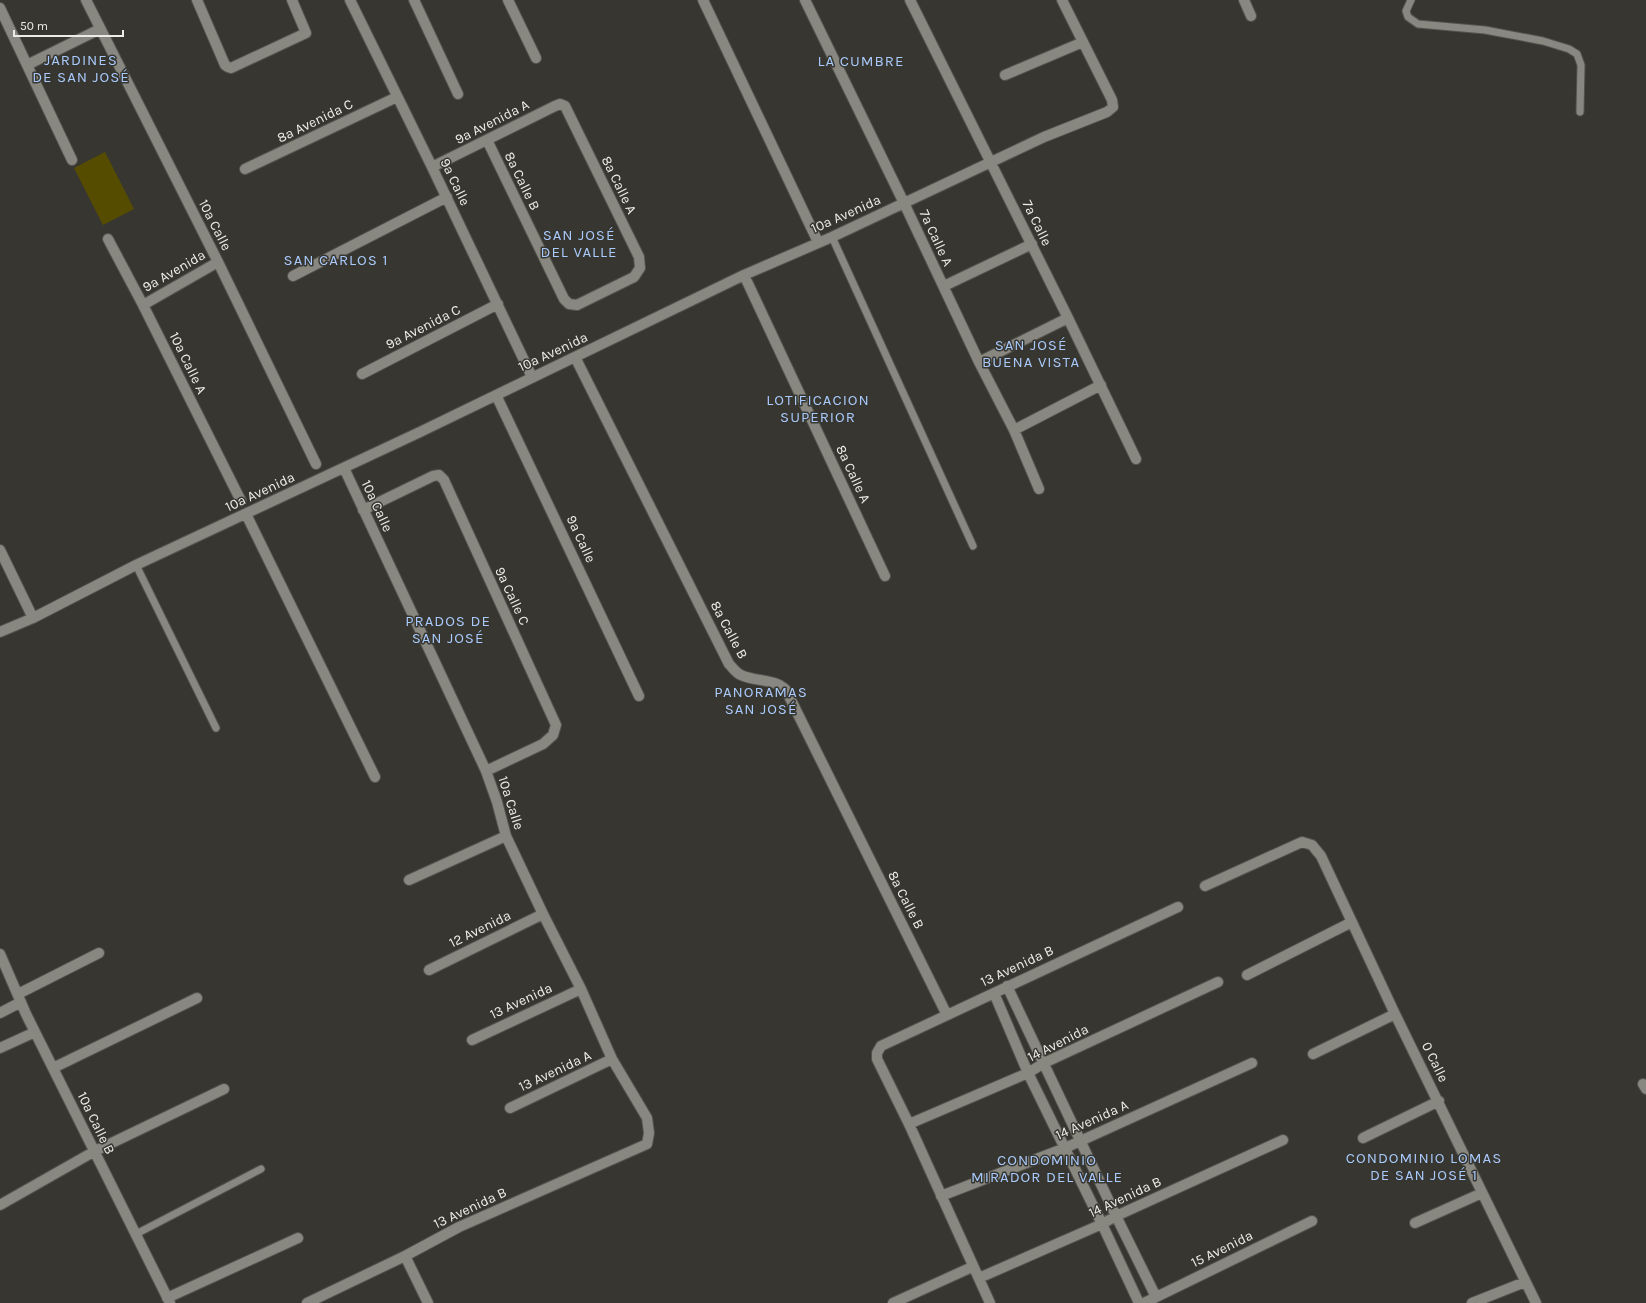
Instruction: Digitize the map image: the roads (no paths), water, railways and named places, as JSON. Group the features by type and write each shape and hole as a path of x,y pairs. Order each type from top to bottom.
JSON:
{"street":[{"name":"10a Calle","path":"86,0 218,262 316,464"},
{"path":"197,0 225,65 231,68 306,33 292,0"},
{"name":"9a Calle","path":"350,0 447,197 532,377"},
{"path":"414,0 458,94"},
{"path":"508,0 536,58"},
{"path":"703,0 818,242"},
{"name":"7a Calle A","path":"805,0 944,286 979,362 1014,430 1039,489"},
{"name":"7a Calle","path":"910,0 1032,244 1136,459"},
{"path":"1005,74 1083,42 1062,0"},
{"path":"1244,0 1251,16"},
{"path":"0,8 72,160"},
{"path":"27,65 100,29"},
{"name":"10a Avenida","path":"0,632 33,618 136,565 344,468 744,276 832,237 1044,137 1107,112 1113,107 1112,100 1083,42"},
{"name":"8a Avenida C","path":"245,169 397,97"},
{"name":"9a Avenida A","path":"432,167 555,106 560,104 565,106"},
{"name":"8a Calle A","path":"564,299 569,304 577,305 634,277 640,268 640,257 565,106"},
{"name":"8a Calle B","path":"487,140 564,299"},
{"path":"293,276 447,197"},
{"name":"10a Calle A","path":"108,239 143,305 241,501"},
{"path":"944,286 1032,244"},
{"name":"9a Avenida","path":"143,305 218,262"},
{"name":"8a Calle A","path":"744,276 885,576"},
{"name":"9a Avenida C","path":"362,374 498,304"},
{"path":"979,362 1068,318"},
{"name":"8a Calle B","path":"575,357 729,664 742,676 776,683 786,690 947,1015"},
{"path":"1014,430 1101,385"},
{"name":"9a Calle","path":"496,394 640,696"},
{"name":"10a Calle","path":"344,468 486,771 497,802 506,836 581,989 612,1059 647,1118 649,1133 647,1144"},
{"name":"9a Calle C","path":"363,510 433,476 439,475 444,480 556,725 553,735 543,744 486,771"},
{"path":"246,514 375,777"},
{"path":"0,550 33,618"},
{"path":"409,880 506,836"},
{"name":"0 Calle","path":"1205,886 1302,842 1312,845 1321,856 1395,1014 1439,1101 1536,1303"},
{"name":"13 Avenida B","path":"909,1124 877,1059 877,1053 881,1046 1178,907"},
{"name":"12 Avenida","path":"429,970 543,914"},
{"path":"1246,975 1352,922"},
{"path":"0,1013 20,998 98,953"},
{"name":"10a Calle B","path":"0,954 35,1032 169,1300"},
{"name":"14 Avenida","path":"909,1124 1028,1074 1044,1063 1218,982"},
{"path":"1007,986 1156,1297"},
{"name":"13 Avenida","path":"472,1040 581,989"},
{"path":"994,993 1028,1074 1139,1303"},
{"path":"53,1068 197,998"},
{"path":"1313,1054 1395,1014"},
{"path":"0,1048 35,1032"},
{"name":"13 Avenida A","path":"510,1108 612,1059"},
{"name":"14 Avenida A","path":"941,1196 1065,1148 1252,1062"},
{"path":"0,1205 95,1151 224,1089"},
{"path":"1363,1138 1439,1101"},
{"path":"909,1124 972,1267 979,1278 990,1303"},
{"name":"14 Avenida B","path":"979,1278 1102,1224 1116,1216 1283,1140"},
{"name":"13 Avenida B","path":"307,1303 405,1256 458,1228 647,1144"},
{"path":"1415,1224 1482,1193"},
{"name":"15 Avenida","path":"1144,1303 1312,1221"},
{"path":"169,1300 298,1238"},
{"path":"405,1256 428,1303"},
{"path":"893,1303 972,1267"},
{"path":"1472,1303 1525,1282"}],"lane":[{"path":"1411,0 1407,5 1406,11 1408,18 1418,24 1485,30 1543,41 1570,49 1577,54 1581,65 1580,112"},
{"path":"832,237 973,546"},
{"path":"136,565 216,728"},
{"path":"136,1234 261,1169"}],"district":[{"name":"LA CUMBRE","path":"861,61"},
{"name":"JARDINES DE SAN JOSÉ","path":"81,68"},
{"name":"SAN JOSÉ DEL VALLE","path":"579,244"},
{"name":"SAN CARLOS 1","path":"336,260"},
{"name":"SAN JOSÉ BUENA VISTA","path":"1031,354"},
{"name":"LOTIFICACION SUPERIOR","path":"818,408"},
{"name":"PRADOS DE SAN JOSÉ","path":"448,630"},
{"name":"PANORAMAS SAN JOSÉ","path":"761,700"},
{"name":"CONDOMINIO LOMAS DE SAN JOSÉ 1","path":"1424,1166"},
{"name":"CONDOMINIO MIRADOR DEL VALLE","path":"1047,1168"}]}
